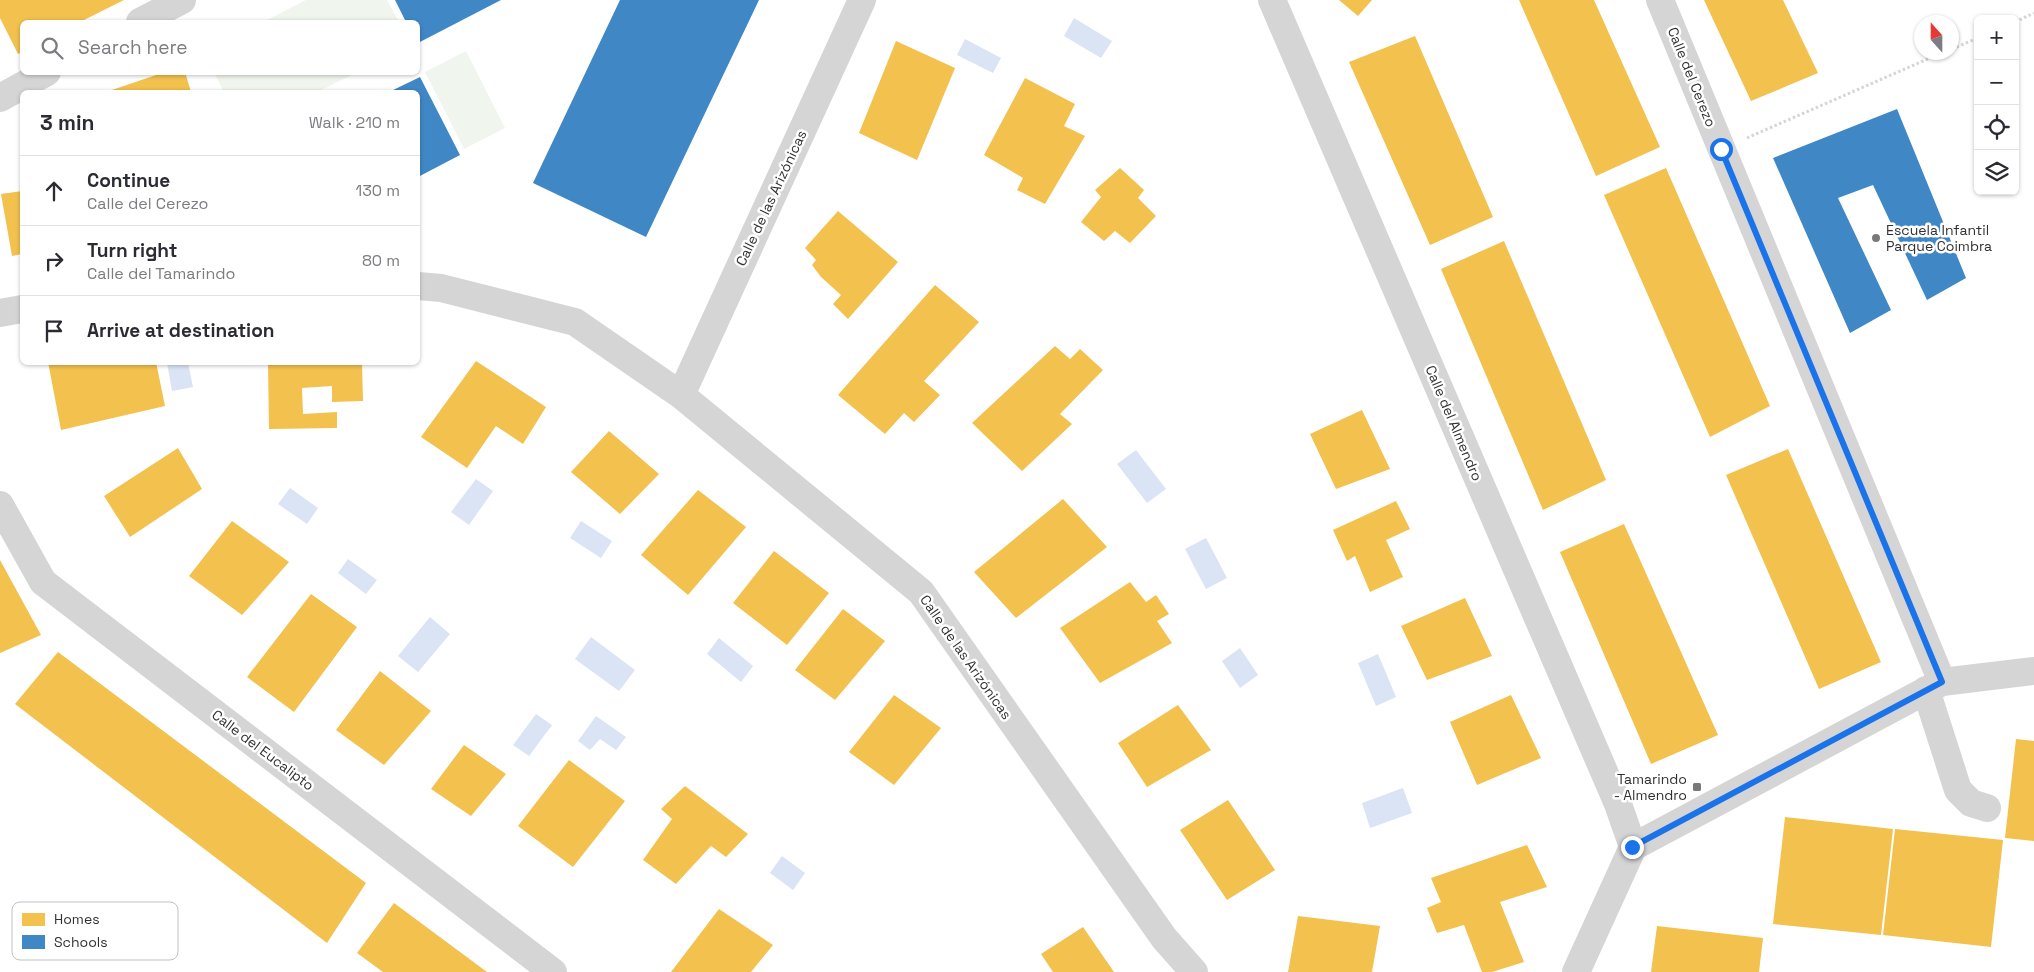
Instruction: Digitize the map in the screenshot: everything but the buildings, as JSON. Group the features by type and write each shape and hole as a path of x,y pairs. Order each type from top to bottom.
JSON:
{"street":[{"path":"144,20 182,0"},
{"name":"Calle de las Arizónicas","path":"681,396 862,0"},
{"name":"Calle del Almendro","path":"1272,0 1614,795 1632,847"},
{"name":"Calle del Cerezo","path":"1660,0 1934,686 1958,790 1971,803 1987,808"},
{"path":"0,98 42,75"},
{"name":"Calle de las Arizónicas","path":"420,286 441,288 576,322 681,396 763,461 921,592 1164,938 1194,972"},
{"path":"0,313 20,309"},
{"name":"Calle del Eucalipto","path":"0,506 43,582 554,972"},
{"path":"1576,972 1632,847 1934,686 2034,671"}],"path":[{"path":"2019,20 2034,13"},
{"path":"1959,46 1974,40"},
{"path":"1721,149 1926,60"}],"shaded area":[{"path":"306,0 387,0 398,20 267,20"},
{"path":"466,51 505,128 464,149 425,72"},
{"path":"215,75 352,75 321,90 223,90"}],"water":[{"path":"1074,18 1112,41 1101,58 1064,36"},
{"path":"965,39 1001,58 993,73 957,55"},
{"path":"167,365 188,365 193,387 172,391"},
{"path":"1136,450 1166,489 1147,503 1117,464"},
{"path":"476,479 493,491 469,525 451,512"},
{"path":"290,488 318,508 307,524 278,504"},
{"path":"581,521 612,541 601,558 570,538"},
{"path":"1206,538 1227,578 1206,589 1185,549"},
{"path":"348,559 377,580 366,594 338,573"},
{"path":"430,617 450,634 418,672 398,656"},
{"path":"591,637 635,670 619,691 575,659"},
{"path":"719,638 753,666 741,682 707,654"},
{"path":"1240,648 1258,675 1240,688 1222,661"},
{"path":"1378,654 1396,697 1376,706 1358,663"},
{"path":"536,714 552,725 529,756 513,745"},
{"path":"596,716 626,737 616,750 600,739 590,750 578,741"},
{"path":"1403,788 1412,813 1370,828 1362,803"},
{"path":"782,856 805,873 793,890 770,873"}],"place":[{"name":"Escuela Infantil Parque Coimbra","path":"1876,238"},
{"name":"Tamarindo - Almendro","path":"1697,787"}],"route":[{"path":"1632,847 1942,682 1721,149"}]}
